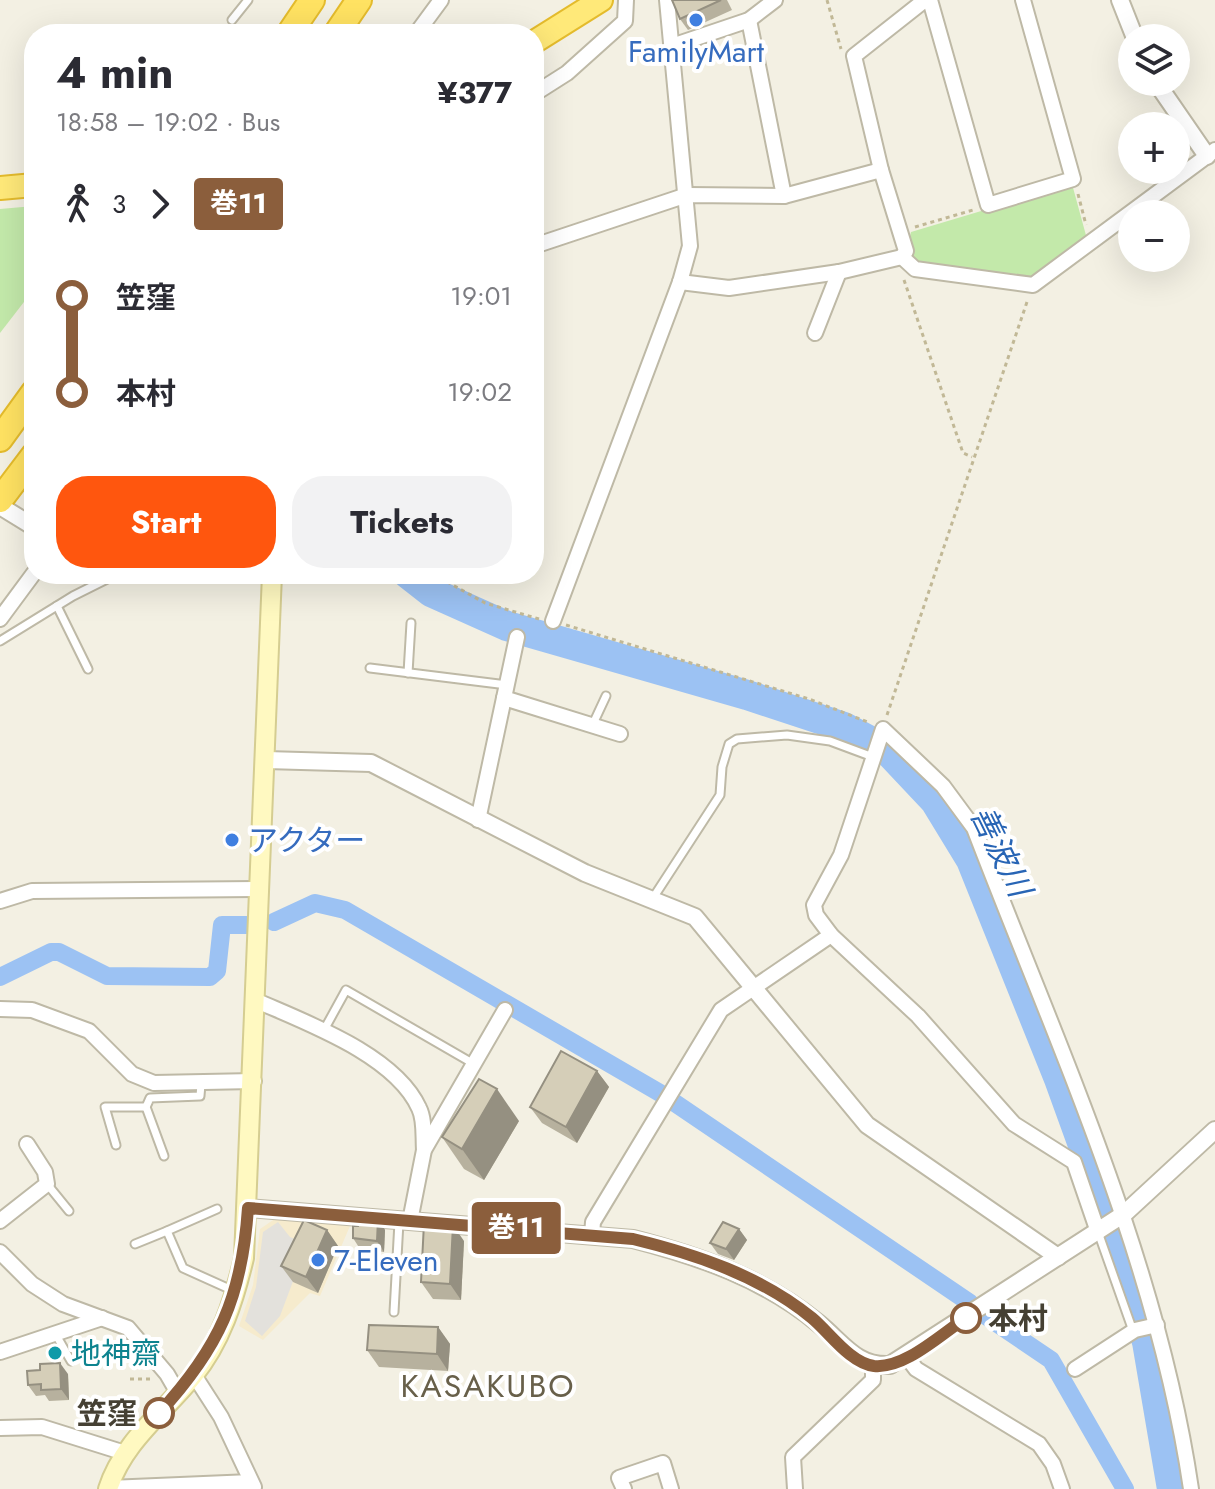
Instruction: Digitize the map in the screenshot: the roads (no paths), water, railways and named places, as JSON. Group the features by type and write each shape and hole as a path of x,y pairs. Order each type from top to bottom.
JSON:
{"highway":[{"path":"296,24 312,0"},
{"path":"343,24 359,0"},
{"path":"544,36 601,0"},
{"path":"0,188 24,186"},
{"path":"0,439 24,406"},
{"path":"0,503 24,470"}],"main road":[{"path":"108,1488 125,1453 194,1375 223,1326 244,1258 254,1081 272,584"}],"street":[{"path":"423,24 441,0"},
{"path":"544,88 567,73 625,21 626,0"},
{"path":"553,621 680,282 690,246 667,0"},
{"path":"672,46 749,20 775,0"},
{"path":"680,282 729,288 839,272 902,257 906,251 881,170 854,56 927,0 988,205 1073,179 1023,0"},
{"path":"1120,0 1129,24"},
{"path":"749,20 784,196"},
{"path":"902,257 915,269 1033,285 1211,153 1167,96"},
{"path":"544,243 687,195 784,196 881,170"},
{"path":"815,333 839,272"},
{"path":"0,503 24,520"},
{"path":"0,619 26,584"},
{"path":"478,820 517,637"},
{"path":"505,692 620,734"},
{"path":"1100,1230 1074,1162 1014,1124 918,1016 831,935 816,915 814,905 841,855 882,731 943,786 974,828 1121,1216 1157,1325 1179,1409 1191,1489"},
{"path":"266,760 371,763 585,873 703,922 752,987 867,1125 1058,1257"},
{"path":"0,901 32,891 261,889"},
{"path":"592,1234 593,1222 721,1010 831,935"},
{"path":"257,1001 324,1030 377,1064 409,1091 423,1117 424,1150"},
{"path":"0,1009 32,1010 89,1031 132,1074 154,1083 254,1081"},
{"path":"405,1220 424,1150 505,1010"},
{"path":"248,1208 592,1234 633,1239 678,1250 754,1281 796,1305 851,1355 873,1366 890,1365 907,1357 1121,1216 1215,1130"},
{"path":"0,1221 47,1184 45,1172 27,1144"},
{"path":"0,1252 32,1284 63,1304 128,1328 167,1374 178,1393"},
{"path":"0,1352 103,1318"},
{"path":"1075,1369 1134,1331 1157,1325"},
{"path":"907,1357 916,1369 1039,1444 1053,1464 1062,1489"},
{"path":"795,1489 793,1457 873,1380 873,1366"},
{"path":"108,1488 253,1486 221,1417 194,1375"},
{"path":"0,1428 42,1427 125,1453"},
{"path":"624,1489 619,1478 663,1463 671,1489"}],"lane":[{"path":"232,20 248,0"},
{"path":"0,641 98,584"},
{"path":"57,606 88,669"},
{"path":"408,673 411,623"},
{"path":"370,668 505,692"},
{"path":"592,726 606,696"},
{"path":"651,900 720,795 722,767 729,744 737,739 787,735 830,741 874,754"},
{"path":"324,1030 346,990 474,1064"},
{"path":"164,1156 146,1107 150,1098 200,1096 201,1084"},
{"path":"116,1145 105,1107 146,1107"},
{"path":"47,1184 69,1211"},
{"path":"135,1244 217,1209"},
{"path":"394,1312 405,1220"},
{"path":"1100,1230 1134,1331"},
{"path":"167,1231 183,1268 236,1291"},
{"path":"55,1333 71,1361"}],"waterway":[{"name":"善波川","path":"421,584 431,592 507,626 747,695 844,727 887,750 935,801 971,860 1059,1079 1105,1206 1147,1342 1172,1489"},
{"path":"274,922 315,903 345,910 660,1093"},
{"path":"0,977 51,952 59,952 107,976 210,977 217,971 222,925 247,925"},
{"path":"672,1101 970,1303"},
{"path":"986,1316 1051,1360 1125,1489"}],"place":[{"name":"FamilyMart","path":"696,20"},
{"name":"アクター","path":"232,840"},
{"name":"7-Eleven","path":"318,1260"},
{"name":"本村","path":"966,1318"},
{"name":"地神齋","path":"55,1353"},
{"name":"笠窪","path":"159,1413"}],"district":[{"name":"KASAKUBO","path":"488,1386"}]}
